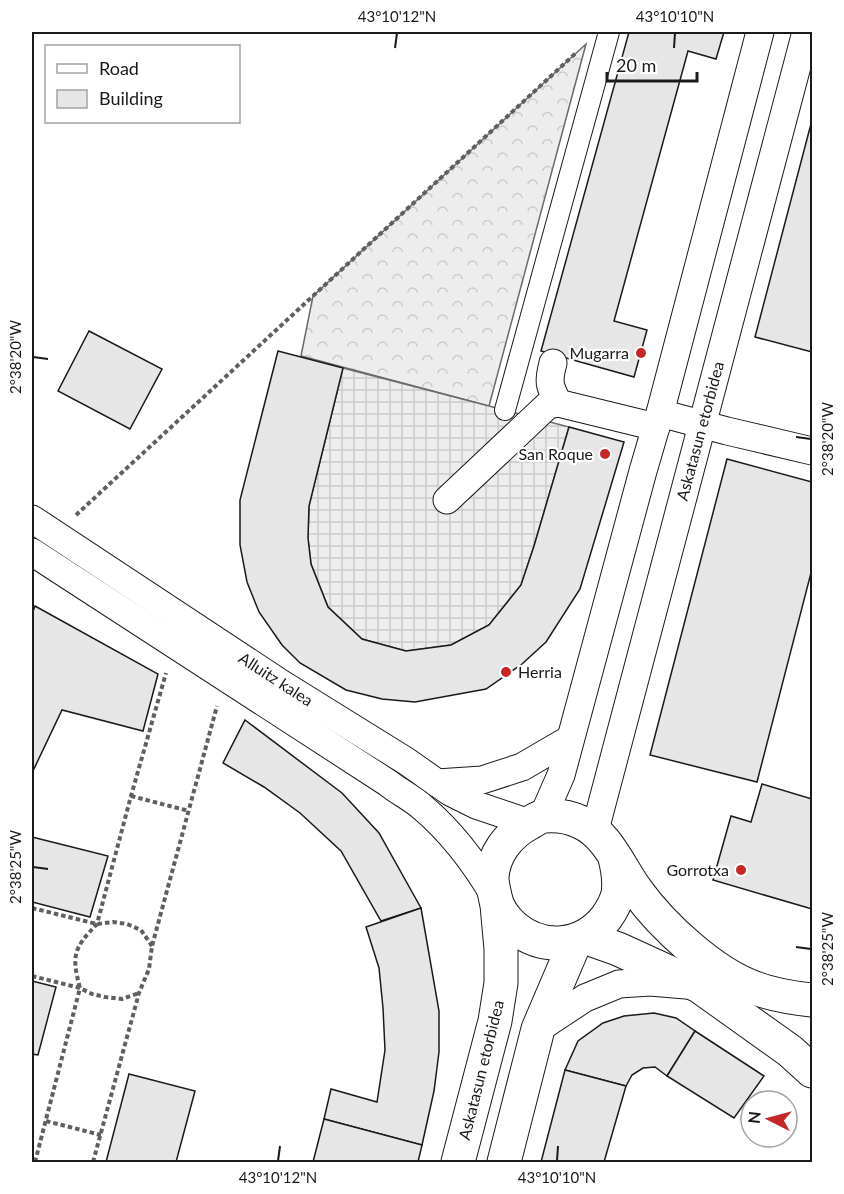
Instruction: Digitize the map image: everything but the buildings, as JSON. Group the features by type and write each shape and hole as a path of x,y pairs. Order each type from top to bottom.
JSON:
{"street":[{"path":"506,410 609,32"},
{"path":"536,820 561,775 658,420 760,32"},
{"name":"Askatasun etorbidea","path":"595,830 806,32"},
{"path":"553,363 549,380 558,403"},
{"path":"447,500 548,405 558,403 658,420 701,424 813,451"},
{"name":"Alluitz kalea","path":"32,519 282,684 406,761 450,792 476,805 536,820"},
{"name":"Alluitz kalea","path":"32,552 422,807 464,848 478,867 496,901"},
{"path":"437,783 482,780 522,767 570,739"},
{"path":"615,858 619,876 618,895 610,912 599,927 580,939 558,944 539,941 522,934 507,921 496,901 492,878 496,860 505,843 516,831 536,820 564,817 595,830 607,843 638,892 693,950 738,981 772,994 813,1000"},
{"name":"Askatasun etorbidea","path":"458,1162 493,1030 501,983 501,949 496,901"},
{"path":"580,939 618,949 699,986 790,1051 813,1071"},
{"path":"504,1162 538,1029 580,939"},
{"path":"538,1029 585,998 619,984 650,982 699,986"}],"path":[{"path":"71,519 577,52"},
{"path":"34,1162 80,988 75,970 76,952 97,924 174,645"},
{"path":"93,1162 139,993 149,969 152,946 225,677"},
{"path":"131,796 189,811"},
{"path":"32,908 97,924 113,922 134,927 141,930 152,946"},
{"path":"32,976 80,988 92,994 122,999 139,993"},
{"path":"45,1121 101,1135"}],"green space":[{"path":"586,44 489,406 301,356 313,296"}],"shaded area":[{"path":"343,368 569,427 521,585 489,625 451,645 406,651 362,639 328,607 311,564 308,538 309,506"}],"place":[{"name":"Mugarra","path":"641,353"},
{"name":"San Roque","path":"605,454"},
{"name":"Herria","path":"506,672"},
{"name":"Gorrotxa","path":"741,870"}]}
